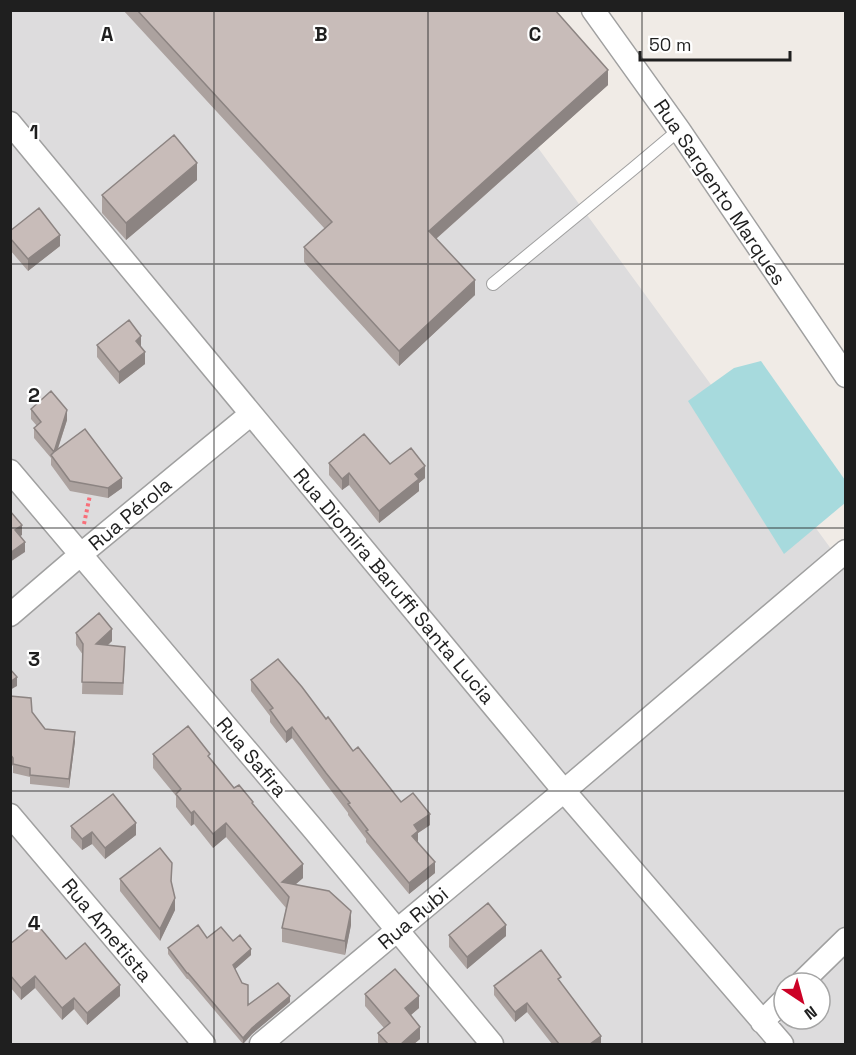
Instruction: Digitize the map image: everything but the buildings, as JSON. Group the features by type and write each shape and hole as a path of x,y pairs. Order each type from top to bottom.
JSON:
{"street":[{"name":"Rua Sargento Marques","path":"593,10 679,130 846,376"},
{"name":"Rua Diomira Baruffi Santa Lucia","path":"10,123 564,791 782,1044"},
{"name":"Rua Pérola","path":"10,615 251,414"},
{"name":"Rua Safira","path":"10,471 492,1044"},
{"name":"Rua Rubi","path":"261,1044 397,932 846,551"},
{"name":"Rua Ametista","path":"10,815 204,1044"},
{"path":"813,971 846,939"},
{"path":"762,1022 772,1012"}],"lane":[{"path":"492,284 679,130"}],"path":[{"path":"83,528 90,495"}],"shaded area":[{"path":"10,11 438,11 845,568 845,1044 11,1044"}],"water":[{"path":"761,361 845,480 845,503 784,554 688,401 734,368"}]}
